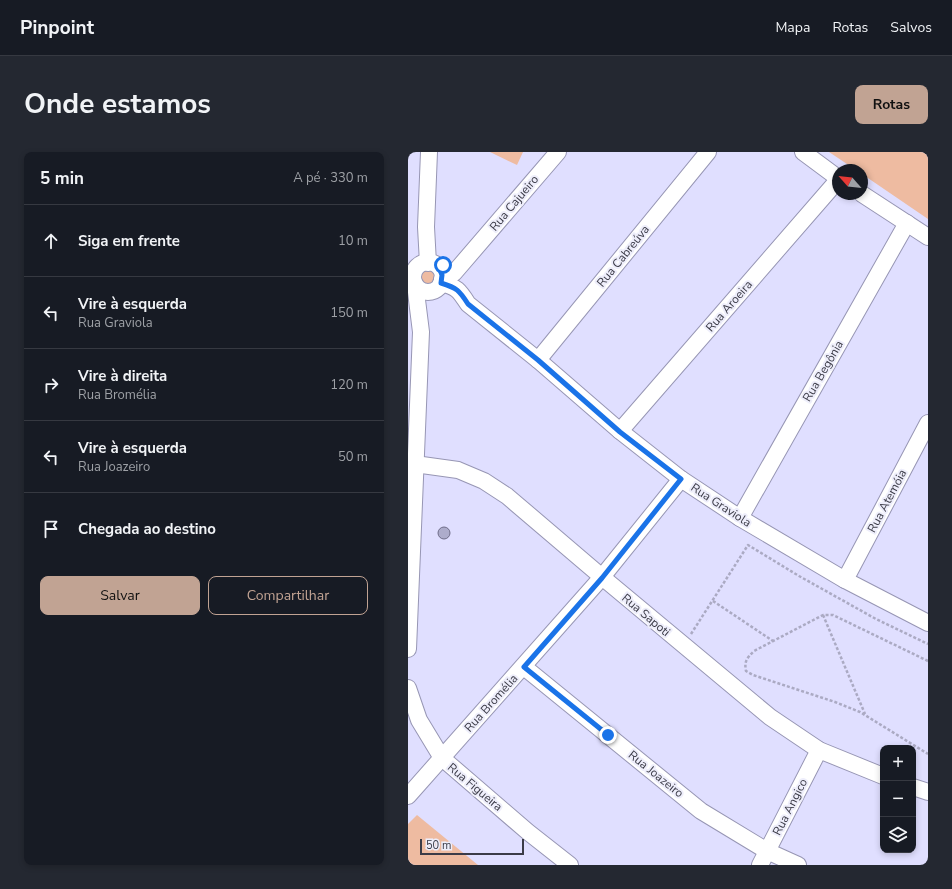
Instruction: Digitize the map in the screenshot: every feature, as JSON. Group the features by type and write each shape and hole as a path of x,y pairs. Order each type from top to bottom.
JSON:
{"street":[{"path":"408,649 412,465 420,332 431,278 426,227 429,152"},
{"name":"Rua Cajueiro","path":"431,278 454,273 558,152"},
{"name":"Rua Cabreúva","path":"538,360 708,152"},
{"path":"803,152 832,174"},
{"name":"Rua Aroeira","path":"620,432 832,186"},
{"path":"868,198 928,237"},
{"name":"Rua Begônia","path":"740,518 907,223"},
{"name":"Rua Graviola","path":"431,278 468,304 538,360 620,432 681,479 740,518 845,580 928,624"},
{"name":"Rua Atemóia","path":"845,580 928,423"},
{"name":"Rua Sapoti","path":"412,465 458,470 484,481 507,496 602,578 770,717 819,750 880,775"},
{"name":"Rua Bromélia","path":"408,796 602,578 681,479"},
{"name":"Rua Joazeiro","path":"524,667 701,811 763,858 798,865"},
{"name":"Rua Figueira","path":"408,688 419,720 442,758 570,865"},
{"name":"Rua Angico","path":"763,858 819,750"},
{"path":"916,789 928,792"}],"path":[{"path":"688,639 748,545 799,576 876,619 928,644"},
{"path":"713,601 773,641"},
{"path":"928,661 833,614 823,615 754,651 748,656 744,664 746,671 753,675 835,702 865,714 928,754"},
{"path":"823,615 865,714"}],"shaded area":[{"path":"490,152 523,152 517,165"},
{"path":"829,152 928,152 928,219 868,178 868,164 847,164"},
{"path":"427,268 433,271 436,277 433,283 427,286 421,283 418,277 421,271"},
{"path":"417,815 478,865 408,865 408,824"}],"building":[{"path":"442,527 446,527 450,533 446,539 442,539 438,535 438,531"}],"route":[{"path":"443,265 439,267 442,275 441,283 452,286 461,292 468,304 538,360 620,432 681,479 602,578 524,667 608,735"}]}
